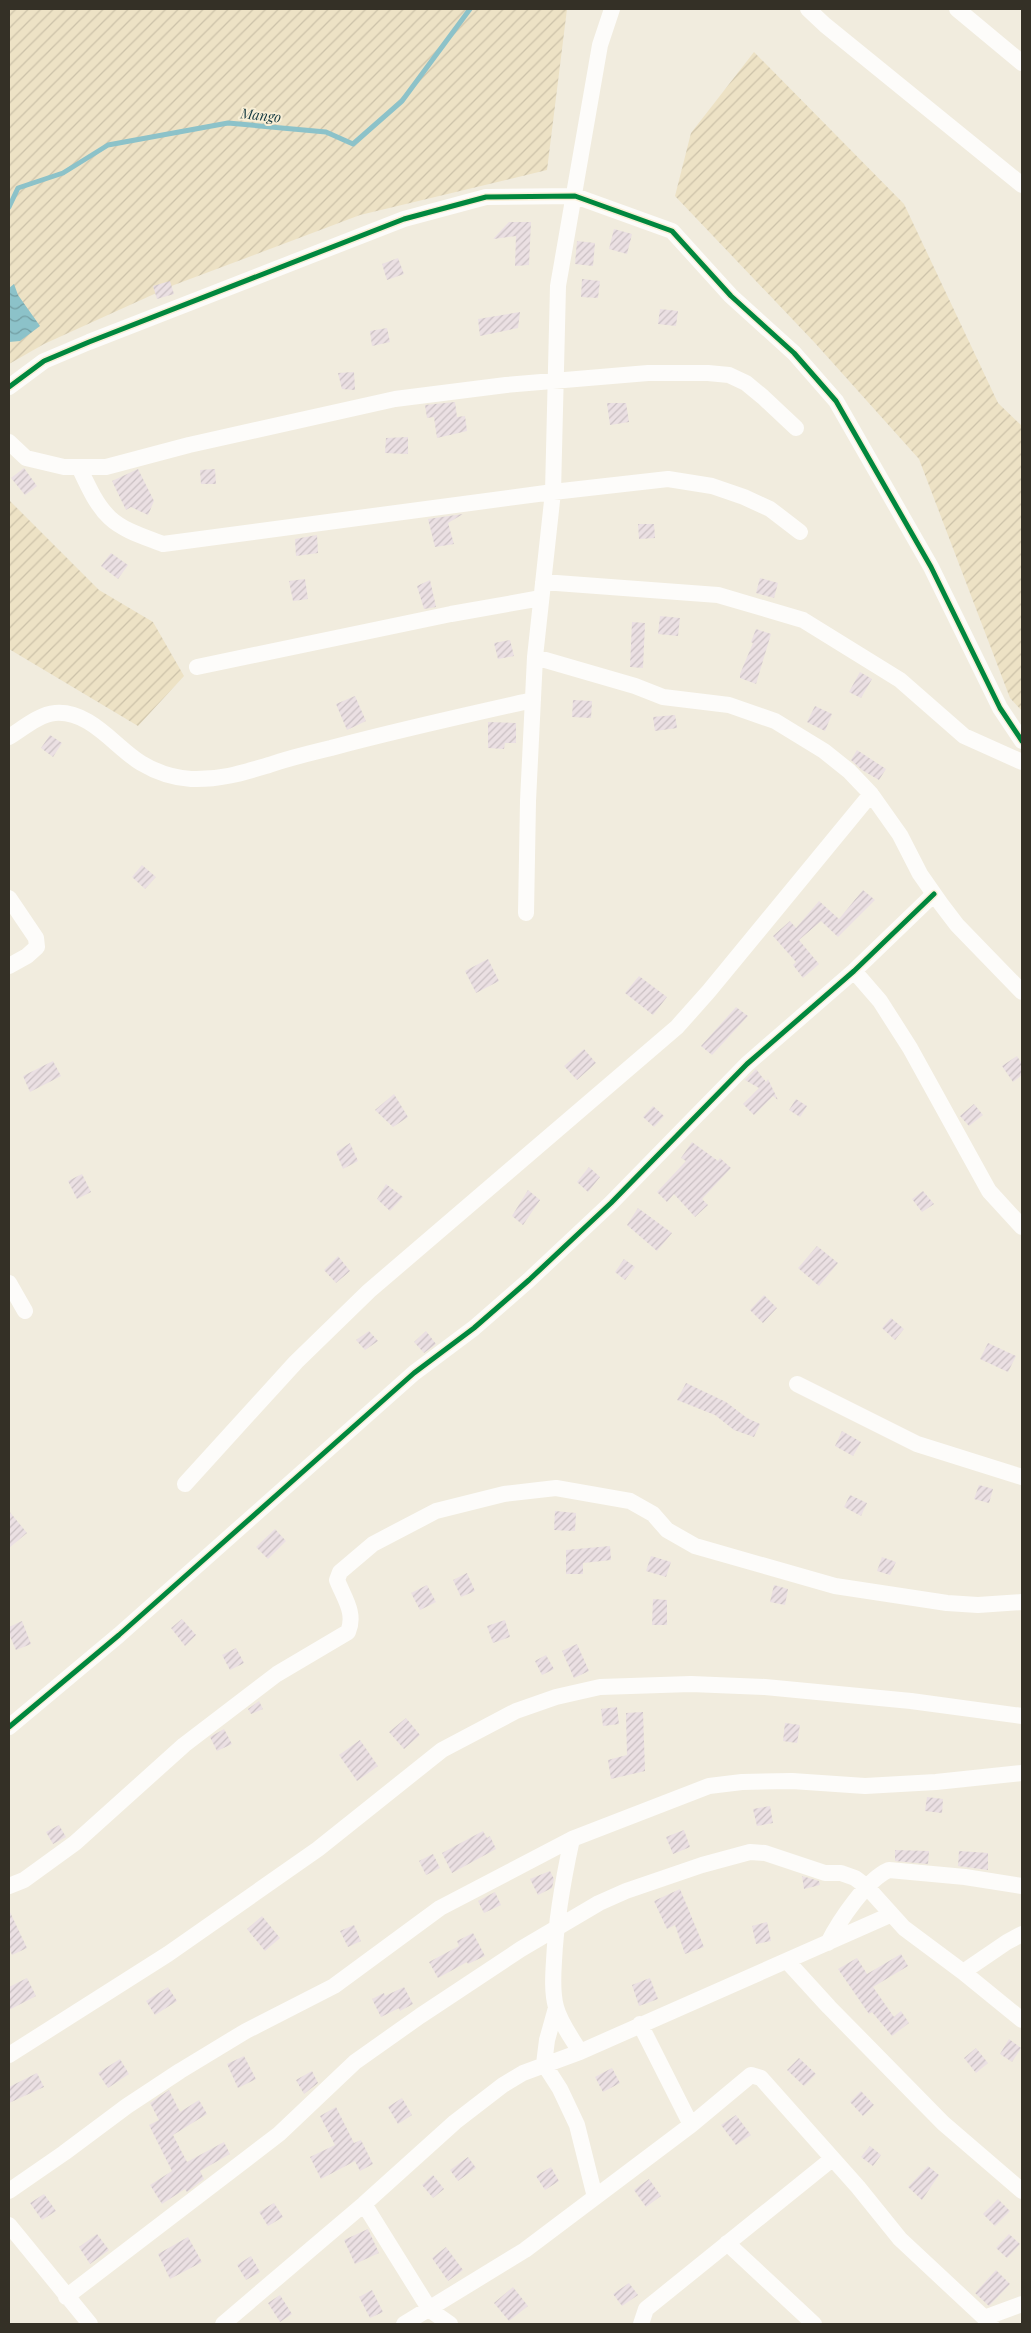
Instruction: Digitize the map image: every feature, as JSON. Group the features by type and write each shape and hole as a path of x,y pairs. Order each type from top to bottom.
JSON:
{"street":[{"path":"526,913 528,801 535,657 553,492 558,286 600,45 612,9"},
{"path":"808,9 825,25 1022,185"},
{"path":"957,9 1022,63"},
{"path":"9,387 44,361 404,219 486,197 574,196 672,231 731,296 794,353 836,401 931,567 1000,708 1022,740"},
{"path":"9,442 26,458 64,468 106,467 198,443 395,399 555,381 648,373 708,373 729,376 746,384 764,397 796,428"},
{"path":"79,467 91,491 110,518 132,532 163,544 553,492 668,479 712,486 744,497 770,509 800,532"},
{"path":"197,667 450,614 542,590 718,595 803,620 900,680 964,736 1022,762"},
{"path":"535,657 635,686 663,697 729,705 775,721 824,751 849,771 871,794 900,836 920,874 957,925 1022,992"},
{"path":"9,737 54,713 70,714 94,725 142,763 167,775 190,779 217,778 244,774 334,747 533,700"},
{"path":"185,1484 218,1445 296,1362 369,1291 677,1027 709,991 871,794"},
{"path":"9,1727 118,1635 414,1373 474,1328 529,1280 611,1203 747,1064 854,971 934,894"},
{"path":"9,898 36,938 37,947 28,956 9,966"},
{"path":"854,971 880,1001 910,1048 989,1191 1022,1226"},
{"path":"9,1283 25,1311"},
{"path":"797,1384 917,1444 1022,1477"},
{"path":"9,1886 24,1880 75,1843 184,1745 277,1674 348,1632 352,1622 349,1606 337,1580 340,1572 373,1544 436,1511 504,1494 556,1488 630,1501 653,1514 667,1530 695,1546 835,1586 947,1603 978,1605 1022,1602"},
{"path":"9,2055 168,1954 318,1849 442,1750 516,1711 556,1697 600,1687 719,1685 765,1687 911,1701 1022,1716"},
{"path":"9,2191 134,2101 246,2031 334,1986 440,1908 572,1839 679,1796 717,1785 742,1782 792,1781 865,1786 936,1782 1022,1773"},
{"path":"572,1839 562,1883 554,1936 553,1979 556,2008 563,2024 580,2052"},
{"path":"66,2297 279,2134 355,2062 420,2016 556,1928 626,1890 750,1852 774,1854 825,1873 850,1876 867,1888 890,1915 913,1935 964,1972 1022,2020"},
{"path":"828,1943 837,1926 867,1888 885,1872 895,1869 1022,1886"},
{"path":"223,2324 364,2204 478,2103 523,2073 580,2052 890,1915"},
{"path":"964,1972 1022,1934"},
{"path":"787,1961 828,2007 943,2123 1022,2191"},
{"path":"556,2008 547,2040 544,2064 560,2088 577,2125 595,2198"},
{"path":"640,2024 691,2125"},
{"path":"404,2324 430,2310 525,2250 691,2125 746,2078 755,2076 760,2078 858,2187 900,2239 988,2321 1022,2304"},
{"path":"641,2324 646,2309 832,2159"},
{"path":"364,2204 430,2310 450,2324"},
{"path":"9,2225 90,2324"},
{"path":"727,2243 814,2324"}],"shaded area":[{"path":"9,9 567,9 547,170 360,215 174,285 44,344 9,364"},
{"path":"754,52 904,204 998,403 1022,426 1022,711 1010,698 919,459 815,343 675,196 691,133"},
{"path":"9,500 99,590 153,622 184,676 138,726 9,649"}],"water":[{"path":"14,284 18,295 40,326 20,341 9,342 9,288"}],"building":[{"path":"509,222 531,222 529,265 515,266 516,236 493,239"},
{"path":"614,229 632,234 627,254 609,249"},
{"path":"577,241 595,243 593,266 575,264"},
{"path":"398,258 404,274 387,280 382,264"},
{"path":"582,279 600,281 598,298 581,297"},
{"path":"170,281 174,294 157,299 153,286"},
{"path":"660,309 678,311 676,326 658,324"},
{"path":"520,312 518,328 480,336 478,319"},
{"path":"387,328 390,342 372,346 370,331"},
{"path":"354,372 355,390 342,389 338,373"},
{"path":"455,402 457,417 465,416 467,431 437,438 434,417 427,418 425,405"},
{"path":"607,403 626,403 629,422 610,425"},
{"path":"408,437 408,454 385,453 386,438"},
{"path":"24,468 37,486 25,495 11,478"},
{"path":"138,469 154,501 148,515 131,507 126,510 112,481"},
{"path":"215,469 216,484 201,484 200,470"},
{"path":"463,514 448,523 454,544 435,547 428,519"},
{"path":"638,524 654,524 655,538 639,539"},
{"path":"317,535 318,553 296,556 295,539"},
{"path":"111,553 128,565 118,579 101,566"},
{"path":"760,578 778,583 774,598 756,593"},
{"path":"305,579 308,599 293,601 289,581"},
{"path":"430,580 436,607 424,609 417,586"},
{"path":"660,616 680,618 678,636 658,634"},
{"path":"632,622 645,623 643,668 630,667"},
{"path":"756,629 771,634 756,684 740,678 740,674 753,643 751,642"},
{"path":"510,640 514,656 498,659 494,643"},
{"path":"860,672 872,679 861,698 849,692"},
{"path":"355,696 366,721 347,730 336,704"},
{"path":"573,700 592,701 591,718 572,717"},
{"path":"815,706 832,714 825,731 807,722"},
{"path":"675,715 677,728 655,731 653,717"},
{"path":"488,722 516,723 516,743 505,743 504,749 488,748"},
{"path":"50,735 62,743 53,757 41,748"},
{"path":"857,750 886,769 879,780 862,770 851,760"},
{"path":"142,865 156,877 145,889 132,877"},
{"path":"863,890 875,900 838,937 821,921 799,940 819,964 803,978 793,965 796,962 773,936 790,921 796,928 819,901 839,919"},
{"path":"488,959 499,981 476,993 465,971"},
{"path":"639,976 667,997 653,1015 625,993"},
{"path":"736,1007 748,1016 712,1055 701,1046"},
{"path":"584,1049 596,1063 577,1080 564,1066"},
{"path":"1017,1056 1022,1064 1022,1075 1013,1082 1002,1066"},
{"path":"53,1061 61,1076 30,1092 23,1076"},
{"path":"756,1069 766,1082 768,1079 778,1100 773,1096 754,1115 743,1104 759,1088 745,1080"},
{"path":"394,1094 408,1117 393,1127 375,1110"},
{"path":"796,1099 807,1106 800,1117 789,1110"},
{"path":"974,1104 983,1115 969,1126 960,1116"},
{"path":"653,1106 664,1116 654,1127 643,1117"},
{"path":"692,1142 718,1161 720,1158 731,1168 702,1199 708,1205 695,1217 674,1194 667,1202 657,1192 686,1161 681,1158"},
{"path":"350,1143 358,1161 343,1169 336,1152"},
{"path":"589,1167 600,1177 588,1192 577,1182"},
{"path":"82,1174 91,1192 77,1199 68,1181"},
{"path":"386,1184 403,1197 390,1211 377,1199"},
{"path":"528,1190 540,1200 523,1225 512,1216"},
{"path":"923,1191 934,1204 922,1212 912,1199"},
{"path":"638,1208 672,1233 657,1251 627,1225"},
{"path":"817,1246 838,1263 819,1286 798,1268"},
{"path":"338,1256 350,1271 336,1283 324,1270"},
{"path":"624,1259 635,1267 625,1280 615,1272"},
{"path":"764,1295 777,1308 763,1323 750,1310"},
{"path":"891,1318 904,1329 895,1340 882,1328"},
{"path":"369,1331 378,1341 365,1350 356,1340"},
{"path":"426,1331 436,1344 424,1353 414,1342"},
{"path":"988,1343 1016,1356 1008,1372 980,1359"},
{"path":"686,1383 726,1402 747,1418 760,1424 754,1437 734,1430 715,1415 677,1400"},
{"path":"842,1431 861,1442 853,1456 835,1446"},
{"path":"979,1485 993,1489 989,1503 974,1499"},
{"path":"850,1495 867,1503 861,1516 844,1507"},
{"path":"9,1511 27,1533 9,1548"},
{"path":"555,1511 576,1513 575,1531 554,1530"},
{"path":"275,1529 286,1541 268,1559 256,1547"},
{"path":"610,1546 611,1560 583,1563 583,1574 566,1574 566,1550"},
{"path":"651,1556 671,1562 666,1577 646,1571"},
{"path":"882,1557 896,1562 890,1575 877,1571"},
{"path":"467,1573 475,1591 461,1597 453,1580"},
{"path":"427,1585 436,1602 420,1610 411,1593"},
{"path":"774,1585 788,1589 785,1605 770,1602"},
{"path":"653,1599 667,1600 667,1625 652,1625"},
{"path":"182,1619 196,1635 185,1646 171,1628"},
{"path":"505,1620 510,1637 493,1643 487,1626"},
{"path":"22,1621 31,1644 16,1650 9,1634 9,1627"},
{"path":"577,1644 589,1671 574,1678 562,1651"},
{"path":"236,1648 244,1663 230,1670 222,1655"},
{"path":"546,1655 554,1669 542,1675 535,1661"},
{"path":"259,1701 263,1709 251,1714 248,1709"},
{"path":"617,1707 619,1724 603,1726 601,1709"},
{"path":"643,1712 645,1771 611,1779 608,1760 627,1755 626,1713"},
{"path":"406,1718 420,1735 404,1749 389,1732"},
{"path":"785,1723 800,1725 797,1743 783,1741"},
{"path":"224,1729 232,1744 217,1751 210,1737"},
{"path":"360,1740 378,1766 357,1781 339,1755"},
{"path":"927,1797 943,1799 942,1813 925,1811"},
{"path":"770,1806 773,1823 757,1826 753,1809"},
{"path":"59,1825 66,1837 53,1844 46,1832"},
{"path":"684,1830 690,1847 673,1854 666,1837"},
{"path":"483,1831 487,1838 490,1836 496,1849 452,1873 442,1853"},
{"path":"895,1850 929,1851 928,1864 895,1861"},
{"path":"959,1851 988,1853 988,1870 958,1866"},
{"path":"433,1854 440,1868 426,1875 419,1861"},
{"path":"550,1871 554,1879 552,1888 538,1895 530,1879"},
{"path":"802,1876 819,1881 820,1885 804,1889"},
{"path":"680,1889 704,1947 685,1954 675,1925 667,1929 654,1901"},
{"path":"495,1892 501,1905 484,1913 478,1901"},
{"path":"9,1910 27,1948 12,1955 9,1947"},
{"path":"262,1916 280,1938 265,1951 247,1929"},
{"path":"767,1922 771,1941 756,1944 752,1926"},
{"path":"354,1925 361,1941 348,1947 340,1931"},
{"path":"473,1933 485,1956 468,1964 467,1962 438,1978 429,1962 459,1946 457,1941"},
{"path":"901,1954 908,1966 873,1987 894,2017 901,2011 909,2023 892,2036 872,2012 869,2014 838,1969 857,1958 867,1974"},
{"path":"27,1978 36,1996 9,2010 9,1987"},
{"path":"650,1978 658,1999 639,2006 632,1985"},
{"path":"168,1987 177,2001 155,2015 146,2001"},
{"path":"404,1987 413,2004 400,2011 399,2008 381,2017 372,1999 384,1993 385,1996"},
{"path":"1009,2039 1021,2048 1012,2062 1000,2054"},
{"path":"976,2048 988,2063 976,2073 964,2058"},
{"path":"244,2056 256,2079 238,2088 227,2064"},
{"path":"799,2058 816,2074 804,2086 787,2070"},
{"path":"120,2059 129,2074 108,2088 98,2073"},
{"path":"612,2068 620,2083 603,2092 595,2077"},
{"path":"312,2071 318,2083 304,2094 296,2080"},
{"path":"37,2073 44,2087 9,2103 9,2087"},
{"path":"169,2090 180,2112 199,2100 207,2114 173,2135 187,2162 224,2142 230,2154 200,2171 204,2179 187,2192 185,2189 162,2204 150,2185 172,2171 149,2125 159,2120 150,2103"},
{"path":"861,2091 874,2105 863,2116 850,2102"},
{"path":"402,2098 412,2115 398,2124 388,2107"},
{"path":"336,2107 354,2143 361,2140 373,2164 360,2171 355,2161 321,2179 310,2157 335,2145 320,2116"},
{"path":"736,2115 751,2135 736,2145 721,2125"},
{"path":"870,2146 881,2155 873,2166 861,2157"},
{"path":"468,2157 476,2168 458,2181 450,2170"},
{"path":"928,2166 939,2175 922,2200 908,2187"},
{"path":"551,2167 559,2181 545,2190 536,2176"},
{"path":"433,2175 444,2189 433,2198 422,2185"},
{"path":"649,2179 661,2196 646,2207 634,2190"},
{"path":"44,2194 56,2211 42,2220 30,2203"},
{"path":"998,2199 1010,2211 995,2226 983,2214"},
{"path":"274,2203 283,2217 268,2226 259,2212"},
{"path":"368,2229 379,2253 355,2264 344,2240"},
{"path":"97,2234 109,2250 90,2264 79,2247"},
{"path":"1009,2234 1020,2244 1007,2258 996,2248"},
{"path":"188,2237 202,2262 170,2279 158,2254"},
{"path":"446,2247 463,2270 448,2281 432,2258"},
{"path":"251,2256 260,2272 246,2280 237,2265"},
{"path":"996,2270 1010,2284 989,2306 975,2293"},
{"path":"629,2283 638,2295 622,2306 613,2294"},
{"path":"513,2287 528,2306 509,2321 494,2303"},
{"path":"372,2290 383,2312 370,2318 359,2297"},
{"path":"280,2295 292,2314 280,2322 268,2303"}],"waterway":[{"name":"Mango","path":"9,207 18,188 63,173 108,145 228,123 326,132 353,144 402,101 470,9"}],"cycle path":[{"path":"9,387 44,361 404,219 486,197 575,196 672,231 731,296 794,353 836,401 931,567 1000,708 1022,741"},
{"path":"9,1727 119,1635 414,1373 474,1328 529,1280 611,1203 747,1064 854,971 934,894"}]}
